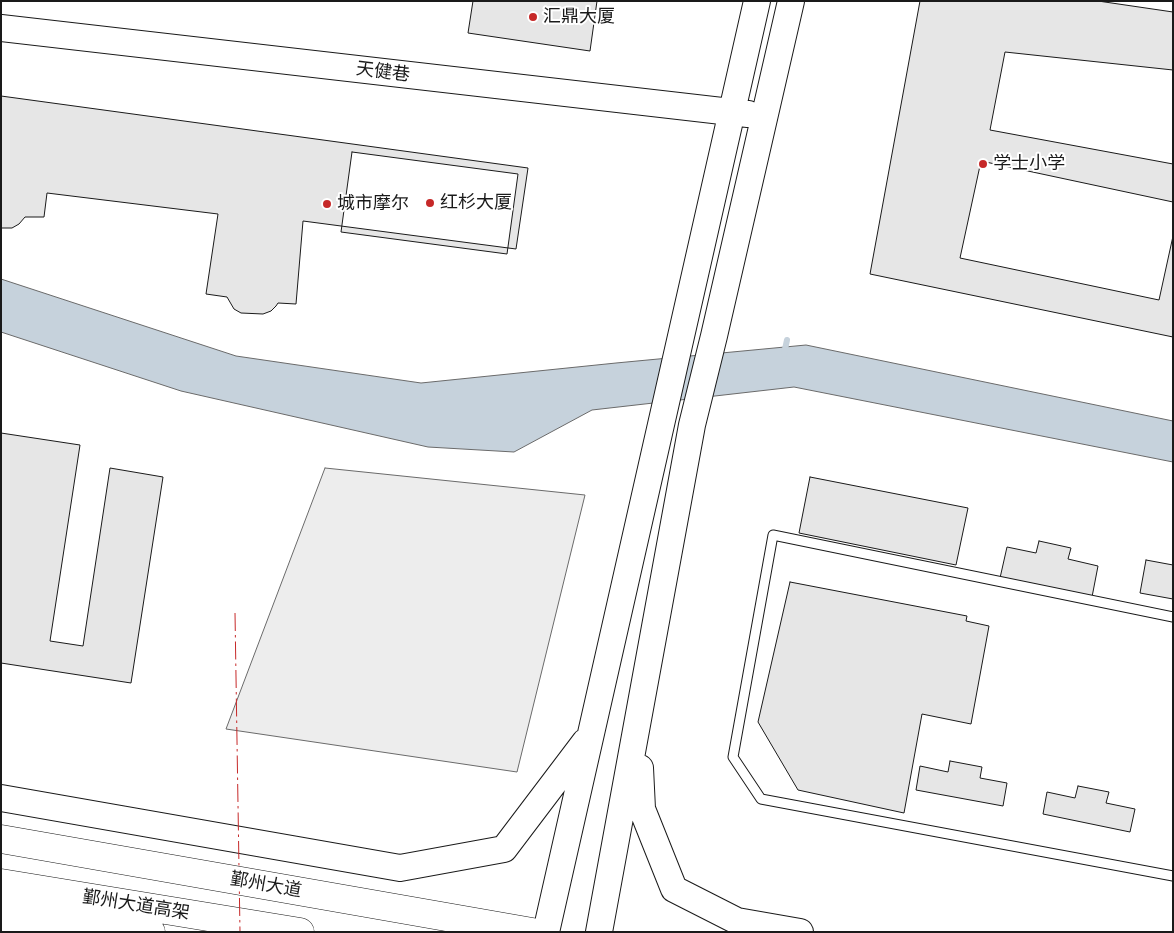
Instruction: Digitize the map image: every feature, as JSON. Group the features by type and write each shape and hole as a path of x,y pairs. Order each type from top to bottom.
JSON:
{"main road":[{"path":"546,932 757,1"},
{"path":"599,932 692,425 791,1"},
{"name":"天健巷","path":"1,28 764,116"},
{"path":"638,720 642,809 674,889 737,921 800,932"},
{"path":"1,798 400,868 504,848 590,736"},
{"name":"鄞州大道","path":"1,839 532,932"},
{"name":"鄞州大道高架","path":"1,883 300,932"},
{"name":"鄞州大道高架","path":"1,908 152,932"},
{"path":"1,922 60,932"}],"lane":[{"path":"1173,618 773,535 733,757 761,798 1173,876"}],"shaded area":[{"path":"1,279 236,356 421,383 806,345 1173,421 1173,462 794,387 592,410 514,452 428,447 181,391 1,332"},
{"path":"325,468 585,495 517,772 226,729"}],"building":[{"name":"汇鼎大厦","path":"473,1 597,1 590,51 468,33"},
{"path":"920,1 1098,1 1173,12 1173,70 1005,52 990,130 1173,164 1173,202 981,161 960,258 1159,300 1173,236 1173,337 870,274"},
{"name":"城市摩尔","path":"1,96 528,168 516,249 303,221 296,304 278,303 271,311 263,314 241,313 234,309 227,297 206,294 218,214 47,193 44,217 25,217 12,228 1,228"},
{"name":"红杉大厦","path":"352,152 518,174 507,254 341,232"},
{"path":"1,433 80,445 50,641 83,646 110,468 163,477 131,683 1,663"},
{"path":"810,477 968,508 956,565 799,533"},
{"path":"1039,541 1071,548 1068,559 1098,566 1092,597 1000,578 1007,547 1036,553"},
{"path":"1146,560 1173,565 1173,599 1140,593"},
{"path":"790,582 967,616 966,621 989,626 971,724 922,714 904,813 798,790 758,722"},
{"path":"950,761 982,767 980,778 1007,783 1003,806 916,790 920,766 948,772"},
{"path":"1078,786 1109,792 1106,803 1135,809 1130,832 1043,814 1047,792 1075,798"}],"waterway":[{"path":"784,354 787,340"}],"power":[{"path":"235,613 240,932"}],"place":[{"name":"汇鼎大厦","path":"533,17"},
{"name":"学士小学","path":"983,164"},
{"name":"红杉大厦","path":"430,203"},
{"name":"城市摩尔","path":"327,204"}]}
